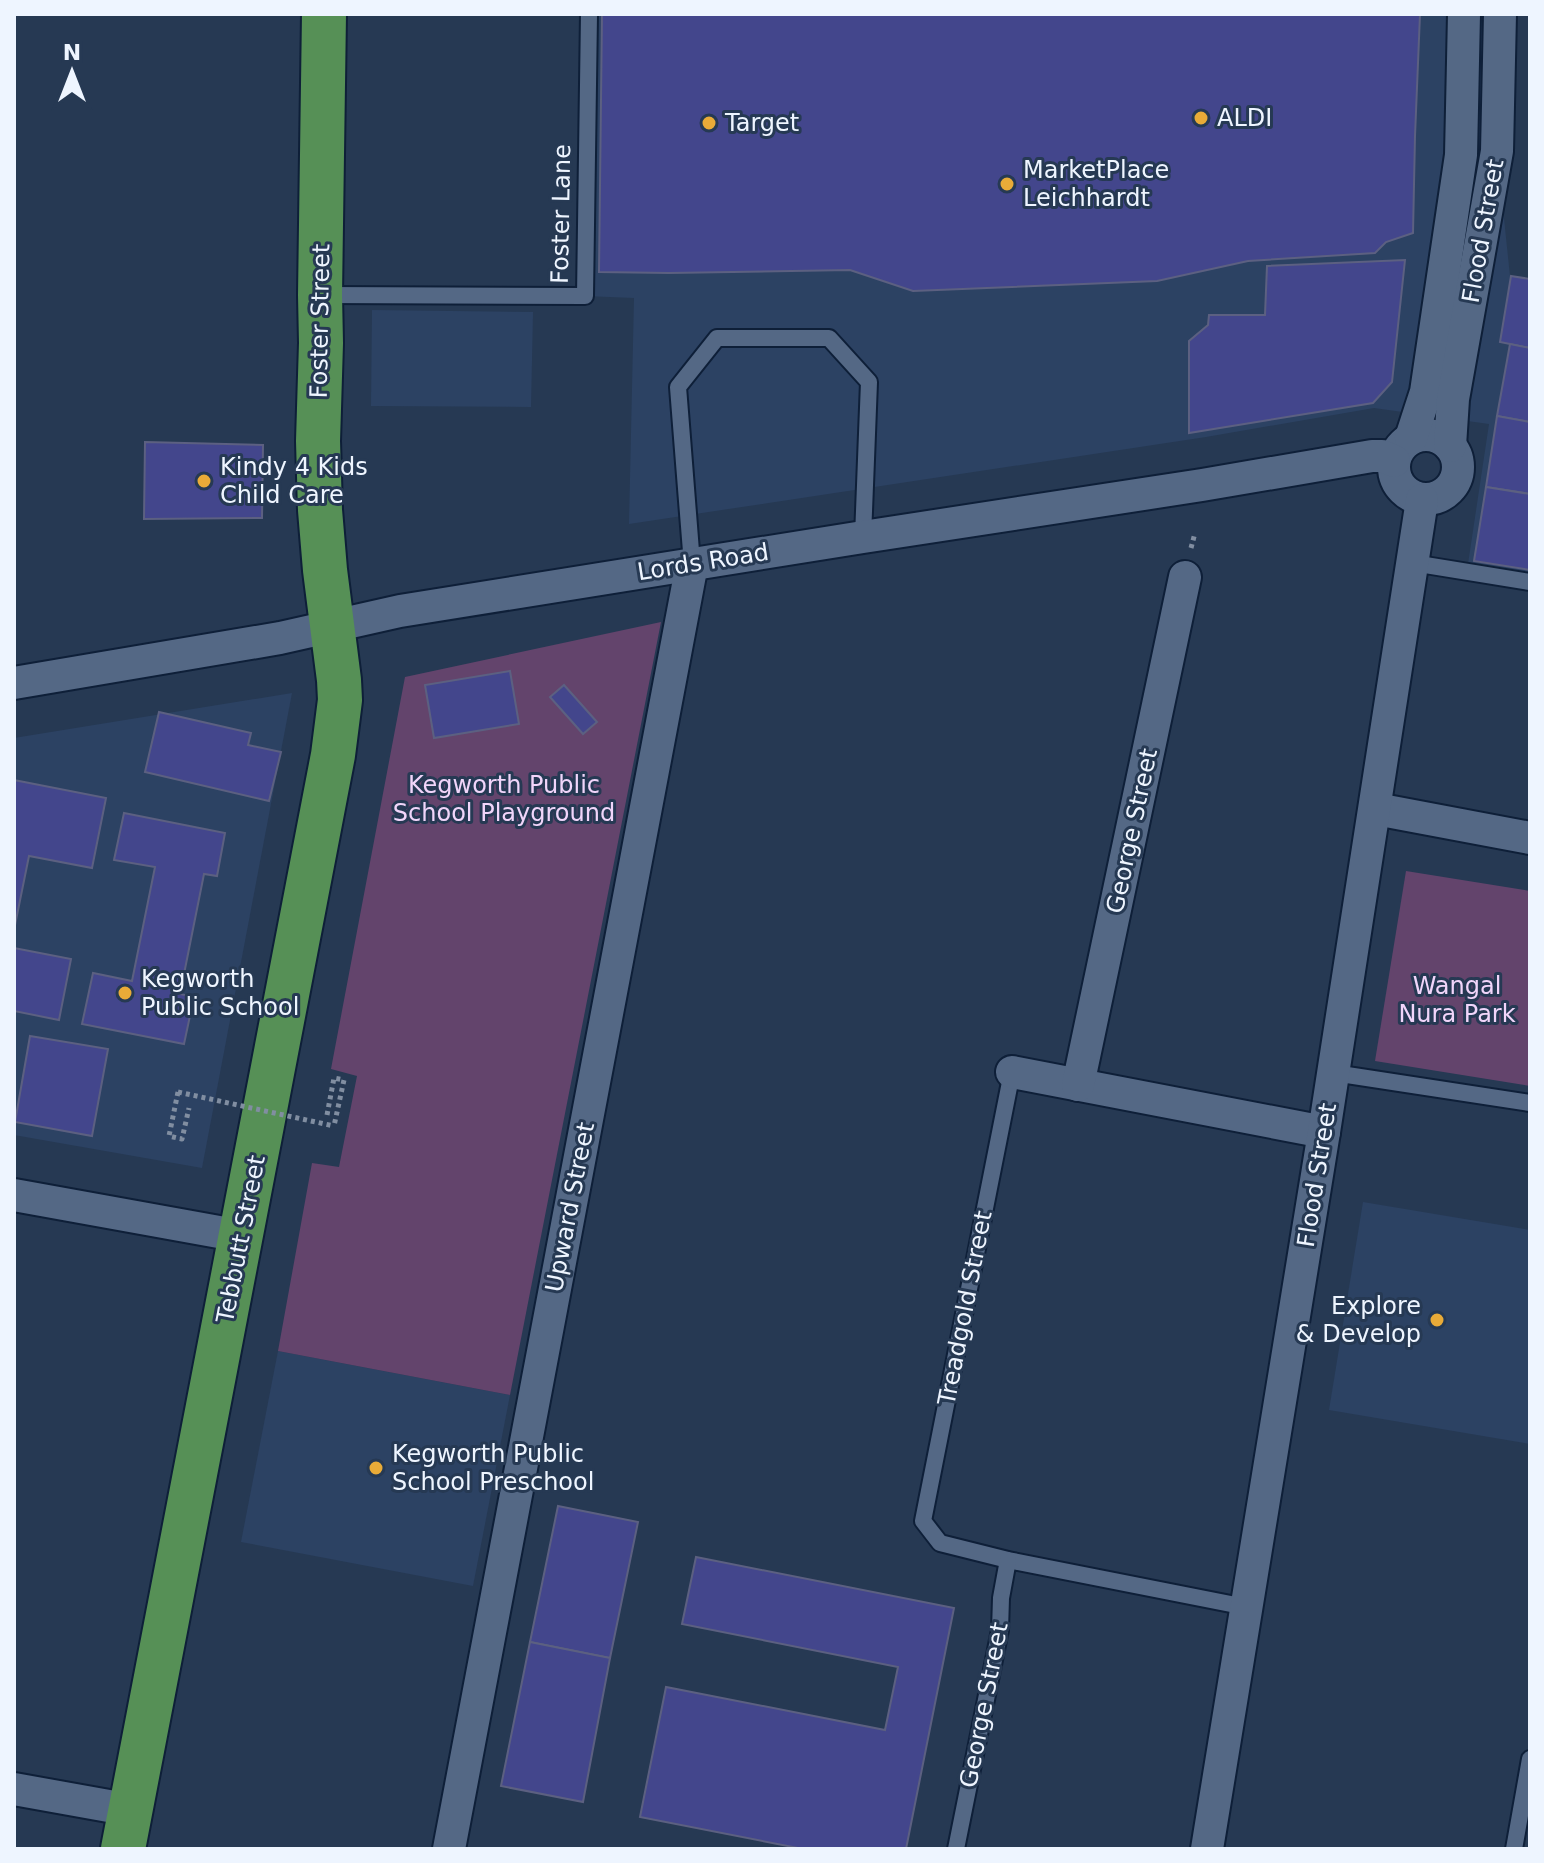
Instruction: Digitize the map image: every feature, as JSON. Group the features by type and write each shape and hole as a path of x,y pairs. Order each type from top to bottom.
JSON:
{"main road":[{"name":"Foster Street","path":"324,14 318,441 320,510 333,627"},
{"name":"Tebbutt Street","path":"127,1830 333,755 340,700 333,627"}],"street":[{"name":"Flood Street","path":"1402,450 1426,392 1461,155 1464,14"},
{"name":"Flood Street","path":"1450,446 1453,399 1497,151 1500,14"},
{"path":"1421,435 1442,439 1456,454 1459,463 1455,482 1442,496 1422,500 1414,498 1400,487 1393,470 1402,450 1421,435"},
{"name":"Lords Road","path":"14,683 263,641 400,611 1202,485 1382,456 1402,450"},
{"name":"Flood Street","path":"1207,1849 1334,1073 1422,500"},
{"name":"Upward Street","path":"449,1849 692,564"},
{"name":"George Street","path":"1078,1085 1185,577"},
{"path":"1376,809 1530,838"},
{"name":"Treadgold Street","path":"1012,1072 1324,1132"},
{"path":"14,1195 241,1236"},
{"path":"14,1789 127,1830"}],"lane":[{"name":"Foster Lane","path":"320,295 585,296 589,14"},
{"path":"692,564 678,387 717,338 829,338 869,382 863,537"},
{"path":"1413,563 1530,582"},
{"name":"Treadgold Street","path":"1012,1072 923,1521 940,1543 1008,1560 1246,1607"},
{"path":"1334,1073 1530,1103"},
{"name":"George Street","path":"956,1849 1000,1630 1001,1598 1008,1560"},
{"path":"1514,1849 1530,1759"}],"path":[{"path":"189,1108 182,1139 169,1136 178,1092 334,1126 344,1080 334,1078 327,1115"}],"shaded area":[{"path":"589,14 1500,14 1497,151 1510,276 1530,279 1530,574 1468,564 1489,424 1374,408 1206,437 629,524 634,298 585,296"},
{"path":"372,310 533,312 531,407 371,406"},
{"name":"Kegworth Public School","path":"292,693 202,1168 14,1135 14,738"},
{"name":"Explore & Develop","path":"1363,1202 1530,1230 1530,1444 1329,1410"},
{"name":"Kegworth Public School Preschool","path":"278,1351 510,1395 473,1586 241,1542"}],"green space":[{"name":"Kegworth Public School Playground","path":"661,622 510,1395 278,1351 312,1163 339,1167 357,1076 331,1069 405,677"},
{"name":"Wangal Nura Park","path":"1406,871 1530,891 1530,1086 1375,1061"}],"building":[{"name":"MarketPlace Leichhardt","path":"602,14 1420,14 1413,233 1386,242 1375,253 1248,261 1157,281 913,291 850,270 599,272"},
{"path":"1405,260 1392,382 1373,403 1189,433 1189,341 1208,325 1209,315 1265,315 1267,266"},
{"path":"1511,276 1530,279 1530,348 1500,342"},
{"path":"1510,344 1530,348 1530,422 1497,416"},
{"path":"1497,416 1530,422 1530,494 1486,487"},
{"name":"Kindy 4 Kids Child Care","path":"145,442 263,445 262,518 144,519"},
{"path":"1486,487 1530,494 1530,570 1474,561"},
{"path":"510,671 519,724 434,738 425,685"},
{"path":"564,685 597,722 583,734 550,697"},
{"path":"159,712 251,733 248,745 281,752 269,801 145,772"},
{"path":"14,780 106,798 92,868 29,856 14,930"},
{"path":"124,813 225,833 217,876 204,874 180,994 194,997 184,1044 82,1024 93,973 132,981 155,867 114,860"},
{"path":"14,948 71,959 59,1020 14,1011"},
{"path":"30,1036 108,1049 92,1136 15,1122"},
{"path":"558,1506 638,1522 610,1658 530,1642"},
{"path":"696,1557 954,1608 906,1849 803,1849 640,1817 666,1687 885,1730 898,1667 682,1624"},
{"path":"530,1642 610,1658 583,1802 501,1786"}],"place":[{"name":"ALDI","path":"1201,118"},
{"name":"Target","path":"709,123"},
{"name":"MarketPlace Leichhardt","path":"1007,184"},
{"name":"Kindy 4 Kids Child Care","path":"204,481"},
{"name":"Kegworth Public School","path":"125,993"},
{"name":"Explore & Develop","path":"1437,1320"},
{"name":"Kegworth Public School Preschool","path":"376,1468"}]}
